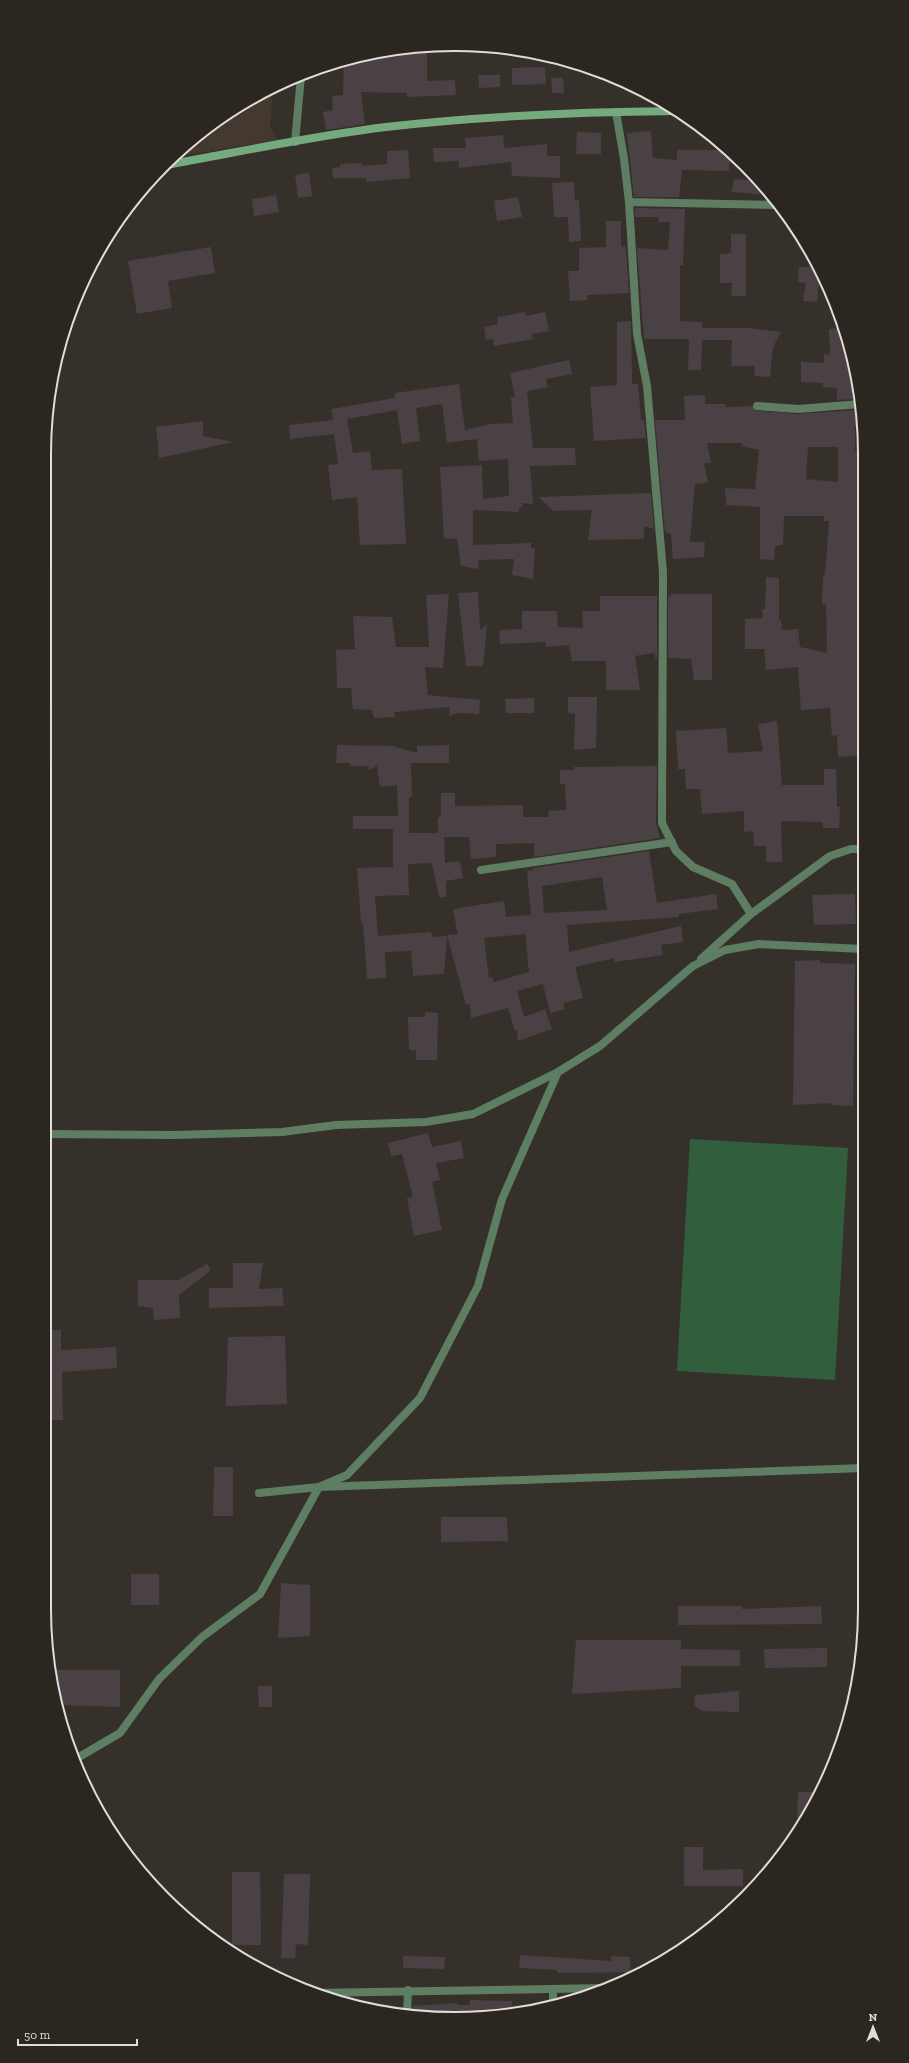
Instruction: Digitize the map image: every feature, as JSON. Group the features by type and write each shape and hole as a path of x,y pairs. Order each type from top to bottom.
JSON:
{"main road":[{"path":"175,163 385,127 451,120 616,112 666,111"}],"street":[{"path":"295,142 300,82"},
{"path":"616,112 629,202 637,334 647,386 663,572 662,823 676,851 693,867 732,884 751,914"},
{"path":"629,202 772,205"},
{"path":"757,406 798,409 855,405"},
{"path":"481,870 672,842"},
{"path":"51,1134 173,1135 282,1132 336,1125 426,1122 473,1114 558,1072 600,1046 751,914 830,856 852,849 858,849"},
{"path":"693,966 725,950 759,944 858,949"},
{"path":"80,1757 120,1733 159,1679 202,1637 260,1594 319,1487 347,1475 420,1398 478,1286 502,1199 558,1072"},
{"path":"259,1493 319,1487 858,1468"},
{"path":"330,1992 408,1990 591,1988"},
{"path":"553,1989 553,1999"},
{"path":"407,2009 408,1990"}],"shaded area":[{"path":"272,95 270,127 277,140 183,156 230,119"}],"green space":[{"path":"690,1139 848,1148 835,1380 677,1371"}],"building":[{"path":"427,52 427,81 455,80 456,95 407,97 407,93 361,92 365,124 326,130 323,112 333,110 332,96 343,95 344,67 402,54"},
{"path":"545,67 546,84 512,85 512,68"},
{"path":"478,75 500,75 500,87 479,88"},
{"path":"551,78 563,78 564,93 552,93"},
{"path":"651,131 653,158 677,160 677,150 720,150 730,159 729,171 682,170 679,197 634,197 627,133"},
{"path":"577,132 601,133 601,154 576,154"},
{"path":"503,135 504,148 547,144 547,156 560,156 560,178 512,176 511,162 459,168 459,161 434,162 433,148 466,148 465,138"},
{"path":"408,150 410,178 367,182 366,178 333,178 332,168 340,167 340,164 362,163 362,166 387,164 387,151"},
{"path":"309,173 312,196 298,198 295,175"},
{"path":"734,179 751,180 763,194 732,192"},
{"path":"574,182 575,201 579,200 581,241 569,242 568,217 554,217 552,183"},
{"path":"276,195 279,212 254,216 252,199"},
{"path":"518,197 522,217 497,221 494,201"},
{"path":"635,208 685,209 683,265 680,265 680,321 702,322 702,328 748,328 781,332 773,347 770,377 754,376 755,366 731,366 732,340 702,340 701,370 688,370 689,339 644,339 637,248 668,250 670,222 658,222 659,217 635,217"},
{"path":"606,221 621,221 621,246 626,247 629,293 587,295 587,300 570,301 568,271 579,271 579,248 606,247"},
{"path":"731,234 746,234 746,296 731,296 732,283 720,283 720,254 731,253"},
{"path":"211,247 215,273 168,281 172,308 137,314 128,261"},
{"path":"799,267 811,267 819,283 817,302 803,301 806,283 798,282"},
{"path":"525,312 526,316 545,312 549,331 532,334 533,339 494,346 493,339 486,340 484,327 498,324 497,317"},
{"path":"631,321 632,384 638,384 641,420 644,420 646,438 594,441 590,387 617,385 617,322"},
{"path":"838,328 854,399 837,400 837,388 823,387 823,383 801,382 801,362 824,363 824,354 830,355 829,329"},
{"path":"569,360 572,374 546,379 548,387 527,391 533,448 575,448 576,465 530,466 533,504 522,503 522,507 519,507 519,512 473,510 473,545 531,543 531,548 535,548 533,579 512,575 514,559 478,560 479,569 461,566 457,539 444,538 440,467 482,465 483,499 509,496 508,459 479,461 477,439 447,443 442,404 416,408 420,441 402,444 397,410 347,419 353,453 370,451 372,470 402,469 406,544 360,545 357,497 332,500 328,465 338,464 334,434 290,439 289,425 333,420 331,409 395,398 395,393 459,384 465,430 490,424 513,423 511,397 515,397 510,373"},
{"path":"705,395 705,404 726,404 726,407 752,406 757,411 798,414 856,410 857,427 855,427 855,451 858,451 858,454 858,755 838,757 837,735 832,736 830,708 801,710 798,667 766,670 764,649 745,649 745,619 763,618 762,609 765,609 766,577 779,578 779,620 781,620 782,630 798,629 800,647 827,653 826,604 822,604 823,575 825,575 829,521 824,521 824,516 784,516 783,545 775,546 774,560 760,559 760,507 726,505 725,488 755,489 759,450 742,446 742,443 707,443 711,463 704,463 708,483 695,484 690,542 705,542 704,557 673,559 671,534 665,532 655,420 685,420 684,396","holes":["808,447 838,447 838,482 806,479"]},
{"path":"203,421 203,436 234,442 159,458 156,427"},
{"path":"651,493 654,529 644,526 644,539 588,540 592,510 553,511 539,497"},
{"path":"478,592 480,630 487,625 483,666 466,666 458,593"},
{"path":"449,594 443,668 425,667 428,695 480,700 479,714 458,713 449,716 450,707 394,712 395,717 374,718 372,710 353,709 351,688 337,688 336,650 355,649 353,616 392,617 396,647 429,647 426,595"},
{"path":"671,594 712,594 712,680 694,680 691,659 668,658 668,596 671,596"},
{"path":"600,596 657,596 657,658 655,658 655,653 635,656 640,690 606,690 606,661 572,661 569,645 546,647 546,642 500,644 499,630 522,629 522,611 557,611 558,627 583,628 582,611 600,611"},
{"path":"568,697 597,697 596,748 574,750 575,714 568,713"},
{"path":"534,698 534,713 506,713 505,699"},
{"path":"777,721 782,785 824,785 824,769 836,769 837,807 840,807 839,828 823,828 823,822 781,821 782,862 766,862 766,846 754,846 753,831 744,832 744,811 702,814 700,789 686,789 685,769 678,769 676,731 726,728 728,753 763,751 758,724"},
{"path":"337,745 393,746 417,753 417,746 449,745 449,763 411,763 412,797 409,797 409,833 438,833 438,817 441,817 441,793 455,793 455,806 523,805 523,817 549,817 548,811 566,810 565,784 560,784 560,770 574,770 574,767 657,766 656,823 660,838 534,857 534,843 496,844 496,857 471,859 469,837 444,837 445,863 460,861 463,878 446,881 446,897 439,897 432,863 408,864 409,895 375,896 378,936 431,932 432,937 447,936 444,974 413,976 411,951 385,952 386,978 367,979 357,868 393,867 393,829 353,829 353,816 398,816 397,785 380,787 377,766 369,770 368,766 350,766 350,763 336,763"},
{"path":"649,851 657,903 716,894 718,909 679,914 679,917 567,925 569,952 681,926 683,942 661,945 663,955 615,962 614,958 575,967 583,998 563,1003 565,1009 550,1013 543,984 517,991 524,1017 545,1009 552,1029 518,1041 517,1030 515,1031 508,1008 471,1018 470,1004 466,1005 447,935 458,934 453,910 465,907 504,901 506,917 531,915 527,871 533,870 533,868","holes":["602,877 607,910 544,913 542,886","525,934 529,972 494,982 492,977 489,978 484,938"]},
{"path":"855,894 856,924 814,925 812,895"},
{"path":"820,960 820,963 855,964 853,1106 831,1105 831,1103 793,1105 795,961"},
{"path":"425,1012 438,1013 437,1060 416,1060 416,1050 409,1050 408,1017 425,1017"},
{"path":"428,1133 432,1147 461,1141 464,1158 436,1163 440,1180 432,1182 442,1230 414,1236 407,1198 413,1197 402,1154 391,1156 388,1143"},
{"path":"233,1263 263,1263 259,1289 282,1288 284,1306 209,1308 209,1288 233,1288"},
{"path":"207,1264 211,1270 179,1295 180,1318 154,1320 153,1308 138,1306 138,1280 178,1280"},
{"path":"51,1330 61,1330 61,1350 116,1347 117,1368 62,1372 63,1420 51,1420"},
{"path":"285,1336 287,1404 226,1406 228,1337"},
{"path":"214,1467 233,1467 233,1516 213,1516"},
{"path":"441,1517 507,1517 508,1541 441,1542"},
{"path":"131,1574 159,1574 159,1605 131,1605"},
{"path":"281,1583 310,1585 310,1636 278,1638"},
{"path":"678,1606 742,1606 742,1609 821,1606 822,1624 678,1625"},
{"path":"576,1640 681,1640 681,1649 740,1650 740,1666 681,1666 681,1688 572,1694"},
{"path":"827,1648 827,1667 765,1668 764,1649"},
{"path":"56,1670 120,1670 120,1707 63,1705"},
{"path":"258,1686 272,1686 272,1707 259,1707"},
{"path":"739,1691 739,1712 702,1711 694,1705 695,1695"},
{"path":"798,1792 813,1792 799,1818 797,1818"},
{"path":"684,1847 703,1847 703,1870 743,1869 743,1886 684,1886"},
{"path":"232,1872 260,1872 261,1945 232,1945"},
{"path":"284,1874 310,1874 308,1945 296,1944 295,1958 281,1958"},
{"path":"520,1955 611,1961 611,1956 630,1957 630,1971 629,1972 557,1973 557,1970 519,1968"},
{"path":"403,1956 445,1957 444,1969 403,1968"},
{"path":"470,2000 512,2001 511,2008 507,2009 454,2012 413,2010 413,2006 457,2003 457,2005 470,2005"}]}
